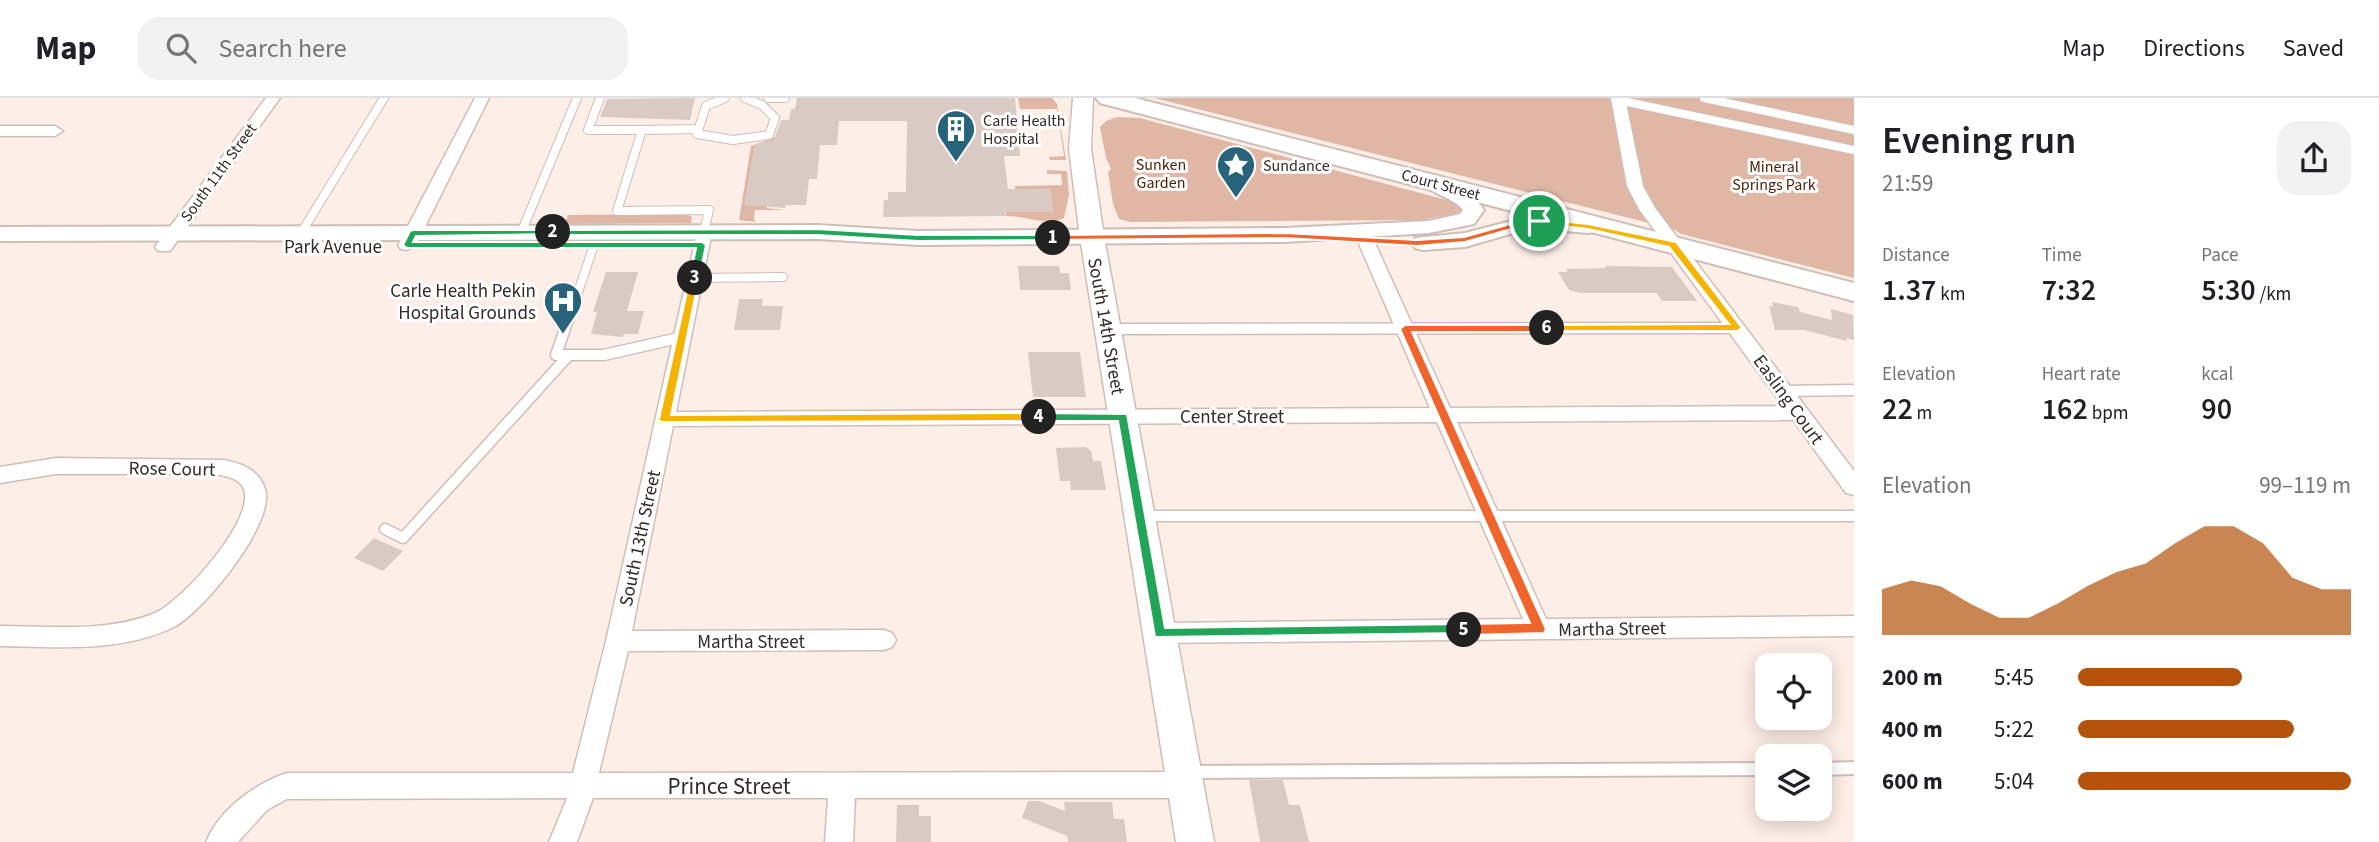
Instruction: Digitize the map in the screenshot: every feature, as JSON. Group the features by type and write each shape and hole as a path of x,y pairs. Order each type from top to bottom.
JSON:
{"main road":[{"name":"South 14th Street","path":"1083,98 1080,149 1092,237 1195,842"},
{"name":"Court Street","path":"1108,98 1854,292"}],"street":[{"name":"South 11th Street","path":"169,240 273,98"},
{"path":"410,239 482,98"},
{"name":"Easling Court","path":"1618,99 1635,186 1647,209 1854,487"},
{"path":"0,131 55,131"},
{"name":"Park Avenue","path":"1364,236 1442,226 1467,219 1473,212 1469,202 1455,192 1413,177"},
{"name":"Park Avenue","path":"0,234 169,240 410,239 521,233 872,243 918,238 1285,235 1457,241 1521,223 1539,221 1632,234"},
{"name":"Park Avenue","path":"0,248 301,233 594,245 703,238"},
{"path":"1364,236 1539,629"},
{"name":"South 13th Street","path":"563,842 579,803 618,641 703,238"},
{"name":"Center Street","path":"664,419 1800,413"},
{"name":"Rose Court","path":"0,475 34,468 210,467 242,473 253,485 256,494 247,524 220,570 192,603 169,618 125,634 0,636"},
{"name":"Martha Street","path":"1159,633 1854,626"},
{"name":"Martha Street","path":"618,641 884,640"},
{"name":"Prince Street","path":"220,842 251,806 273,789 288,786 842,785 1184,778"},
{"path":"839,842 842,785"}],"lane":[{"path":"301,233 384,98"},
{"path":"521,233 577,98"},
{"path":"600,98 588,130 698,129"},
{"path":"725,98 706,106 697,134 710,139 752,139 769,135 775,118 771,112 745,98"},
{"path":"768,98 785,98"},
{"path":"1704,98 1854,130"},
{"path":"1618,99 1854,150"},
{"path":"642,130 617,211 709,210 703,238"},
{"path":"594,245 556,355 604,355 683,337"},
{"path":"695,278 783,277"},
{"path":"1108,329 1737,328"},
{"path":"385,529 403,538 569,355"},
{"path":"1784,391 1854,390"},
{"path":"1139,516 1854,516"},
{"path":"1832,769 1854,768"},
{"path":"1184,778 1755,769"}],"green space":[{"path":"1018,98 1052,98 1057,104 1066,160 1050,160 1049,157 1064,156 1057,109 1020,109"},
{"name":"Mineral Springs Park","path":"1154,98 1854,98 1854,278 1681,234 1673,229"},
{"name":"Sunken Garden","path":"1117,117 1140,118 1450,201 1461,209 1459,213 1421,220 1130,222 1119,219 1113,204 1108,172 1111,169 1100,127 1106,121"},
{"path":"776,137 786,144 755,145 745,204 767,205 767,208 785,210 755,210 756,222 739,220 751,146"},
{"path":"1047,170 1067,171 1069,195 1064,218 1043,221 1006,216 1006,212 1053,212 1050,189 1015,191 1015,186 1062,185 1061,174 1047,174"},
{"path":"686,214 692,217 691,223 565,224 568,215"}],"building":[{"path":"695,98 690,120 600,117 607,99"},
{"name":"Carle Health Hospital","path":"797,98 1015,98 1020,156 1004,156 1008,189 1050,189 1053,212 1005,212 1006,216 883,217 884,200 888,200 888,192 906,192 907,121 839,121 837,145 820,145 817,179 809,179 806,205 786,205 785,208 745,205 755,144 774,140 781,120 789,120"},
{"path":"1018,266 1059,266 1060,273 1069,273 1071,290 1020,290"},
{"path":"1605,266 1672,267 1697,301 1662,301 1657,293 1580,293 1569,290 1558,272 1568,272 1566,269 1606,268"},
{"path":"606,272 638,272 627,311 644,311 638,334 624,334 623,337 591,334 597,312 593,312"},
{"path":"739,299 763,299 762,306 783,306 780,330 734,330"},
{"path":"1772,302 1798,307 1800,312 1832,320 1831,309 1853,315 1854,340 1846,338 1847,341 1804,330 1775,330 1769,306 1773,307"},
{"path":"1028,352 1080,352 1086,397 1033,397"},
{"path":"1086,447 1091,451 1093,461 1101,461 1106,490 1071,490 1070,481 1060,481 1056,448"},
{"path":"374,538 403,551 383,571 354,558"},
{"path":"1249,780 1283,780 1289,805 1300,805 1309,842 1260,842"},
{"path":"1028,801 1039,801 1065,811 1064,802 1112,802 1114,819 1124,819 1127,842 1068,842 1067,836 1022,818"},
{"path":"897,805 919,805 919,816 931,816 931,842 896,842"}],"place":[{"name":"Carle Health Hospital","path":"956,163"},
{"name":"Sundance","path":"1236,199"},
{"name":"Carle Health Pekin Hospital Grounds","path":"563,335"}],"route":[{"path":"1539,221 1632,234 1672,244 1737,328 1405,329 1539,629 1159,633 1123,417 664,419 702,245 407,245 413,233 681,232 817,232 918,238 1285,235 1417,243 1465,240 1521,223 1539,221"}]}
